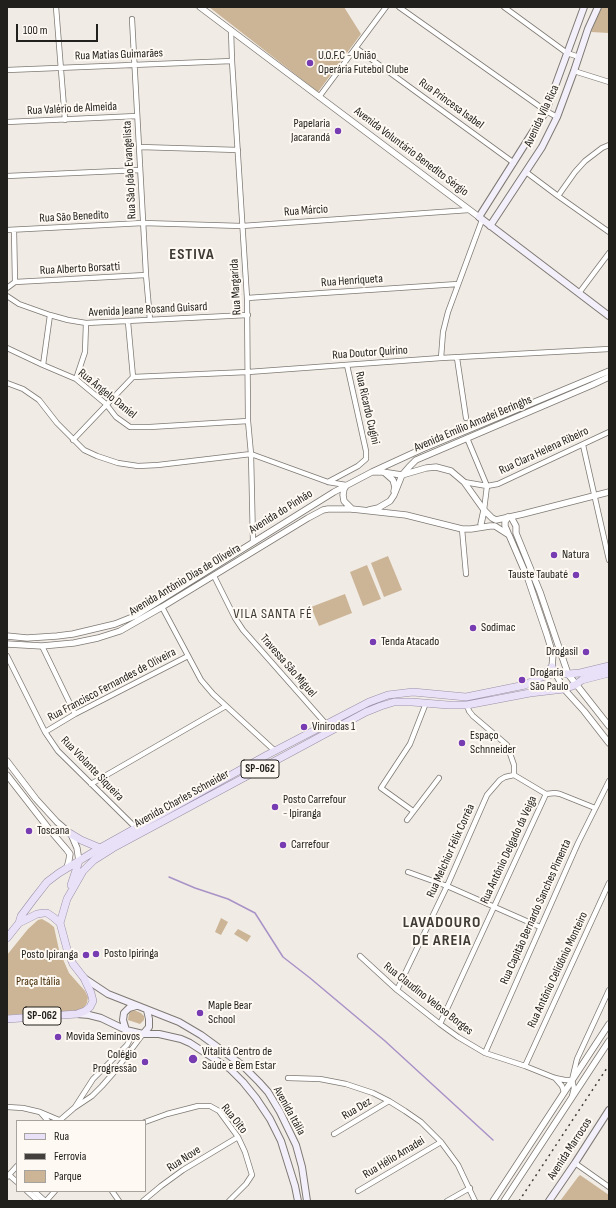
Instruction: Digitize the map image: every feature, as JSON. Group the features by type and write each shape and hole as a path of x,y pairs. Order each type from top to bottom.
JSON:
{"main road":[{"name":"Avenida Vila Rica","path":"481,219 546,111 584,7"},
{"name":"Avenida Vila Rica","path":"490,226 542,147 557,117 588,29 598,7"},
{"name":"Avenida Voluntário Benedito Sérgio","path":"481,219 609,316"},
{"name":"Avenida Charles Schneider","path":"7,938 19,923 21,916 47,882 67,868 100,848 275,751 369,702 388,695 413,692 466,697 525,685 554,670 568,674 583,673 609,666"},
{"name":"Avenida Charles Schneider","path":"60,924 67,898 83,871 94,860 113,848 366,712 394,702 467,705 564,689 576,685 582,680 609,673"},
{"path":"539,678 540,686 544,692"},
{"path":"70,834 80,840 100,848"},
{"path":"67,898 79,861"},
{"name":"SP-062","path":"7,1019 78,1014 90,1007 93,1001 91,992 84,978 73,964 60,924 47,913 37,914 19,923"},
{"name":"Avenida Itália","path":"84,978 108,994 179,1022 201,1035 242,1065 268,1092 280,1112 296,1145 302,1167 307,1201"},
{"path":"126,1030 123,1020 124,1013 129,1008 136,1006"},
{"path":"78,1014 101,1018 126,1030 143,1034 149,1027 147,1010"},
{"name":"Avenida Itália","path":"143,1034 158,1034 175,1037 190,1043 230,1069 243,1082 270,1119 281,1141 295,1186 298,1201"},
{"name":"Avenida Marrocos","path":"549,1201 609,1110"}],"street":[{"path":"56,7 65,120"},
{"name":"Avenida Voluntário Benedito Sérgio","path":"200,7 481,219"},
{"path":"320,97 386,7"},
{"path":"399,7 546,111 557,117"},
{"path":"504,7 567,53 579,57"},
{"name":"Rua São João Evangelista","path":"132,19 146,275 150,320"},
{"name":"Rua Margarida","path":"231,30 248,315 248,421 251,454 253,542"},
{"name":"Rua Princesa Isabel","path":"356,48 514,163"},
{"name":"Rua Matias Guimarães","path":"7,70 232,61"},
{"path":"574,71 609,81"},
{"name":"Rua Valério de Almeida","path":"7,122 137,116"},
{"path":"558,196 575,172 586,161 609,144"},
{"path":"140,148 238,150"},
{"path":"7,176 140,170"},
{"path":"526,172 609,232"},
{"name":"Rua Márcio","path":"143,223 242,226 469,210"},
{"path":"441,358 442,332 481,219"},
{"name":"Rua São Benedito","path":"7,230 143,223"},
{"path":"7,288 15,282 14,230"},
{"path":"579,293 609,254"},
{"name":"Rua Alberto Borsatti","path":"15,282 146,275"},
{"name":"Rua Henriqueta","path":"247,298 458,284"},
{"name":"Avenida Jeane Rosand Guisard","path":"7,296 19,304 50,315 86,323 248,315"},
{"path":"43,365 50,315"},
{"path":"73,440 133,377 128,322"},
{"path":"76,379 85,352 86,323"},
{"name":"Rua Ângelo Daniel","path":"7,348 76,379 106,404 116,417 130,427 248,421"},
{"name":"Rua Doutor Quirino","path":"133,377 248,372 441,358 609,349"},
{"path":"457,358 466,418"},
{"name":"Rua Ricardo Cugini","path":"328,482 358,466 366,459 366,451 347,365"},
{"path":"7,383 23,389 39,400 57,423 84,450 118,463 138,466 158,465 251,454 328,482 346,485 422,449 609,371"},
{"name":"Avenida Emílio Amadei Beringhs","path":"364,511 378,508 390,500 394,495 402,475 416,460 609,377"},
{"name":"Rua Clara Helena Ribeiro","path":"487,486 498,484 609,432"},
{"path":"467,438 487,486 481,524 482,527"},
{"path":"583,445 609,560"},
{"path":"372,472 402,475 426,468 451,471 464,482 484,510 494,519 510,517 609,492"},
{"path":"382,472 393,480 395,487 394,495"},
{"path":"464,482 487,486"},
{"path":"346,485 343,495 344,501 347,506 352,509"},
{"name":"Avenida do Pinhão","path":"7,636 27,638 57,636 88,631 116,624 135,616 346,485"},
{"name":"Avenida Antônio Dias de Oliveira","path":"7,644 42,646 74,643 120,631 317,513 328,509 352,509 414,517 462,529 495,526 509,535"},
{"path":"510,517 505,522 504,526 528,579 553,655 554,670 564,689 609,743"},
{"path":"510,517 516,526 516,533 540,592 568,674 609,726"},
{"path":"462,529 466,574"},
{"name":"Travessa São Miguel","path":"214,576 235,618 243,630 326,724"},
{"path":"162,607 201,680 213,694 275,751"},
{"path":"42,646 75,714"},
{"name":"Rua Violante Siqueira","path":"7,656 45,732 58,751 136,828"},
{"name":"Rua Francisco Fernandes de Oliveira","path":"45,732 75,714 188,656"},
{"path":"413,811 381,788 410,744 426,703"},
{"path":"467,705 473,716 507,745 514,765 514,775 546,794 560,794 595,808"},
{"path":"91,784 226,706"},
{"path":"601,732 609,732"},
{"path":"7,762 36,798 57,822 70,834 77,848 79,861"},
{"name":"Rua Melchior Félix Corrêa","path":"397,990 487,796 500,780 514,775"},
{"path":"7,776 49,829 68,850 70,854 67,868"},
{"path":"407,820 439,778"},
{"name":"Rua Capitão Bernardo Sanches Pimenta","path":"485,1053 540,928 595,808 609,781"},
{"name":"Rua Antônio Delgado da Veiga","path":"440,1024 546,794"},
{"path":"49,829 55,828 57,822"},
{"path":"408,872 446,886 540,928"},
{"name":"Rua Antônio Celidônio Monteiro","path":"525,1066 609,883"},
{"name":"Rua Claudino Veloso Borges","path":"360,956 397,990 440,1024 485,1053 525,1066 555,1078 572,1080"},
{"path":"572,1096 574,1088 572,1080 577,1059 609,990"},
{"path":"493,1201 609,1024"},
{"path":"74,1108 93,1079 127,1045 130,1039 126,1030"},
{"path":"60,1120 74,1108 92,1096 102,1086 143,1034"},
{"path":"504,1201 609,1041"},
{"path":"288,1078 320,1079 346,1084 373,1092 421,1122 440,1142 458,1165 475,1201"},
{"path":"555,1078 562,1086 564,1092"},
{"name":"Rua Dez","path":"334,1134 389,1101"},
{"name":"Rua Oito","path":"146,1122 190,1107 210,1106 219,1112 238,1137 245,1152 252,1175 250,1179 228,1201"},
{"path":"8,1109 23,1108 40,1112 57,1120"},
{"path":"40,1112 47,1120"},
{"name":"Rua Nove","path":"144,1201 183,1170 238,1137"},
{"name":"Rua Hélio Amadei","path":"358,1192 440,1142"},
{"path":"575,1163 609,1187"},
{"path":"447,1201 470,1188"},
{"path":"28,1192 38,1201"},
{"path":"35,1192 46,1201 54,1192"},
{"path":"113,1192 119,1201"}],"green space":[{"name":"U.O.F.C - União Operária Futebol Clube","path":"209,7 344,7 361,34 318,92"},
{"path":"602,7 609,7 609,33 591,32"},
{"path":"388,556 402,590 384,597 371,563"},
{"path":"367,565 381,599 363,606 350,572"},
{"path":"345,594 352,613 319,626 311,607"},
{"path":"221,918 228,922 221,935 215,932"},
{"name":"Praça Itália","path":"42,919 54,927 59,950 69,973 85,991 88,997 87,1003 83,1009 76,1012 7,1015 7,955 28,929 38,920"},
{"path":"238,929 251,936 247,942 234,934"},
{"path":"134,1010 144,1016 144,1020 140,1024 128,1020 129,1014"},
{"path":"580,1175 609,1195 609,1201 560,1201"}],"waterway":[{"path":"169,877 195,888 228,899 255,913 283,957 385,1041 493,1140"}],"railway":[{"path":"519,1201 609,1065"}],"place":[{"name":"U.O.F.C - União Operária Futebol Clube","path":"310,63"},
{"name":"Papelaria Jacarandá","path":"338,131"},
{"name":"Natura","path":"554,555"},
{"name":"Tauste Taubaté","path":"576,575"},
{"name":"Sodimac","path":"473,628"},
{"name":"Tenda Atacado","path":"373,642"},
{"name":"Drogasil","path":"586,652"},
{"name":"Drogaria São Paulo","path":"522,680"},
{"name":"Vinirodas 1","path":"304,727"},
{"name":"Espaço Schnneider","path":"462,743"},
{"name":"Posto Carrefour - Ipiranga","path":"275,807"},
{"name":"Toscana","path":"29,831"},
{"name":"Carrefour","path":"283,845"},
{"name":"Posto Ipiringa","path":"96,954"},
{"name":"Posto Ipiranga","path":"86,955"},
{"name":"Maple Bear School","path":"200,1013"},
{"name":"Movida Seminovos","path":"58,1037"},
{"name":"Vitalitá Centro de Saúde e Bem Estar","path":"193,1059"},
{"name":"Colégio Progressão","path":"145,1062"}],"district":[{"name":"ESTIVA","path":"192,255"},
{"name":"VILA SANTA FÉ","path":"273,614"},
{"name":"LAVADOURO DE AREIA","path":"442,932"}]}
